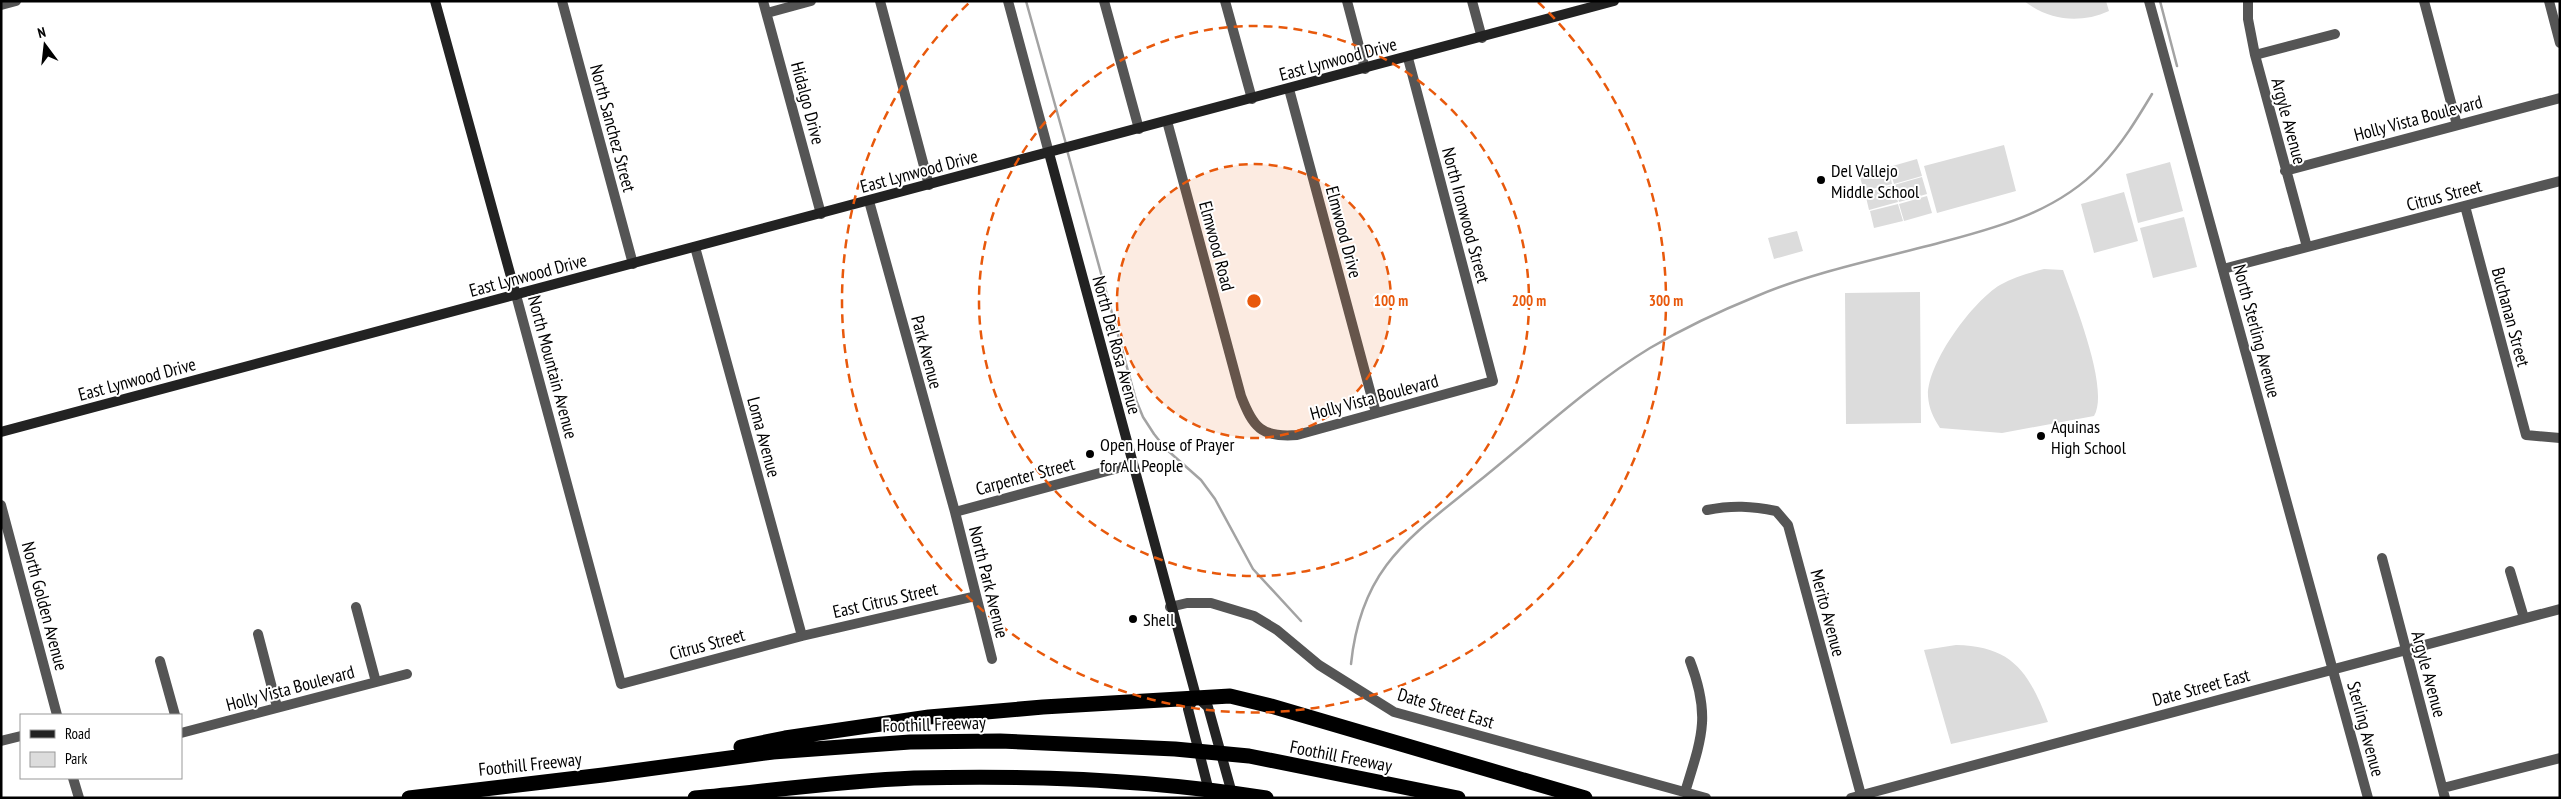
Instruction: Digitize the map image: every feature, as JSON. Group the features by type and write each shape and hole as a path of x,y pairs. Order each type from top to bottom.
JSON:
{"highway":[{"path":"603,775 785,738 929,717 1196,696 1230,696 1272,706 1585,798"},
{"name":"Foothill Freeway","path":"409,798 603,775 773,752 910,742 1059,742 1249,756 1458,798"},
{"path":"695,798 912,778 1092,780 1263,797"}],"main road":[{"name":"North Mountain Avenue","path":"435,1 516,294"},
{"name":"East Lynwood Drive","path":"1,432 1408,58 1482,38 1588,5 1614,1"},
{"name":"North Del Rosa Avenue","path":"1049,153 1170,607 1196,696 1208,707 1233,798"},
{"path":"1196,696 1188,709 1211,798"}],"street":[{"path":"1,5 16,1"},
{"name":"North Sanchez Street","path":"562,1 633,264"},
{"name":"Hidalgo Drive","path":"763,1 821,214"},
{"path":"767,13 811,1"},
{"path":"880,1 929,185"},
{"name":"North Del Rosa Avenue","path":"1008,1 1049,153"},
{"path":"1104,1 1139,129"},
{"path":"1225,1 1252,99"},
{"path":"1347,1 1365,69"},
{"path":"1472,1 1482,38"},
{"name":"North Sterling Avenue","path":"2149,1 2333,669"},
{"name":"Argyle Avenue","path":"2248,1 2249,27 2255,55 2307,247"},
{"path":"2424,1 2457,125"},
{"path":"2549,1 2560,43"},
{"path":"2255,55 2334,34"},
{"name":"North Ironwood Street","path":"1408,58 1493,381"},
{"name":"Elmwood Drive","path":"1289,89 1376,413"},
{"name":"Holly Vista Boulevard","path":"2285,170 2560,98"},
{"name":"Elmwood Road","path":"1167,121 1241,396 1252,420 1263,432"},
{"name":"Citrus Street","path":"2307,247 2560,181"},
{"name":"Park Avenue","path":"869,201 955,512"},
{"name":"Buchanan Street","path":"2465,206 2526,436 2560,438"},
{"name":"Loma Avenue","path":"696,247 802,636"},
{"path":"2223,269 2307,247"},
{"name":"North Mountain Avenue","path":"516,294 621,684"},
{"name":"Holly Vista Boulevard","path":"1263,432 1279,436 1297,435 1493,381"},
{"name":"Carpenter Street","path":"955,512 1133,464"},
{"name":"North Golden Avenue","path":"1,505 57,714"},
{"name":"Merito Avenue","path":"1707,510 1726,506 1749,506 1776,511 1788,526 1856,796"},
{"name":"North Park Avenue","path":"955,512 992,659"},
{"name":"Argyle Avenue","path":"2382,558 2444,793"},
{"path":"2510,571 2524,618"},
{"name":"East Citrus Street","path":"802,636 976,596"},
{"name":"Date Street East","path":"1170,607 1187,603 1211,603 1254,616 1277,630 1319,665 1394,712 1706,798"},
{"path":"356,607 376,682"},
{"name":"Date Street East","path":"1856,796 2560,609"},
{"path":"258,634 278,707"},
{"name":"Citrus Street","path":"621,684 802,636"},
{"path":"160,661 175,714"},
{"path":"1685,792 1702,738 1703,723 1703,703 1699,685 1690,661"},
{"name":"Sterling Avenue","path":"2333,669 2368,798"},
{"name":"Holly Vista Boulevard","path":"182,733 407,674"},
{"path":"1,741 20,736"},
{"path":"2444,793 2560,758"},
{"path":"74,779 79,798"}],"green space":[{"path":"2024,1 2106,1 2109,11 2087,18 2065,18 2044,13"},
{"path":"2004,145 2016,191 1937,213 1924,166"},
{"path":"1917,159 1922,176 1894,184 1889,167"},
{"path":"2170,162 2183,211 2138,223 2126,174"},
{"path":"1888,166 1892,184 1864,191 1859,174"},
{"path":"1922,177 1927,194 1899,202 1894,185"},
{"path":"1893,185 1898,202 1869,210 1865,193"},
{"path":"2124,192 2138,241 2094,253 2081,204"},
{"path":"1927,196 1932,213 1904,221 1899,204"},
{"path":"1898,204 1903,221 1874,228 1870,211"},
{"path":"2184,217 2197,267 2153,278 2140,228"},
{"path":"1797,231 1803,251 1774,259 1768,238"},
{"path":"2044,269 2063,270 2082,323 2094,366 2097,386 2098,403 2094,416 2002,433 1940,428 1929,405 1930,382 1943,351 1954,334 1977,304 2000,285 2016,277"},
{"path":"1920,292 1921,423 1846,424 1845,293"},
{"path":"1956,645 1991,650 2016,665 2033,689 2048,722 1951,744 1924,650"}],"waterway":[{"path":"1026,1 1066,144"},
{"path":"2160,1 2177,66"},
{"path":"1351,664 1356,631 1365,602 1377,578 1410,538 1627,362 1702,320 1779,287 1826,272 1988,229 2049,205 2085,181 2109,158 2135,122 2152,94"},
{"path":"1067,150 1136,400 1143,417 1166,449 1201,480 1215,499 1253,569 1301,621"}],"place":[{"name":"Del Vallejo Middle School","path":"1821,180"},
{"name":"Aquinas High School","path":"2041,436"},
{"name":"Open House of Prayer for All People","path":"1090,454"},
{"name":"Shell","path":"1133,619"}]}
